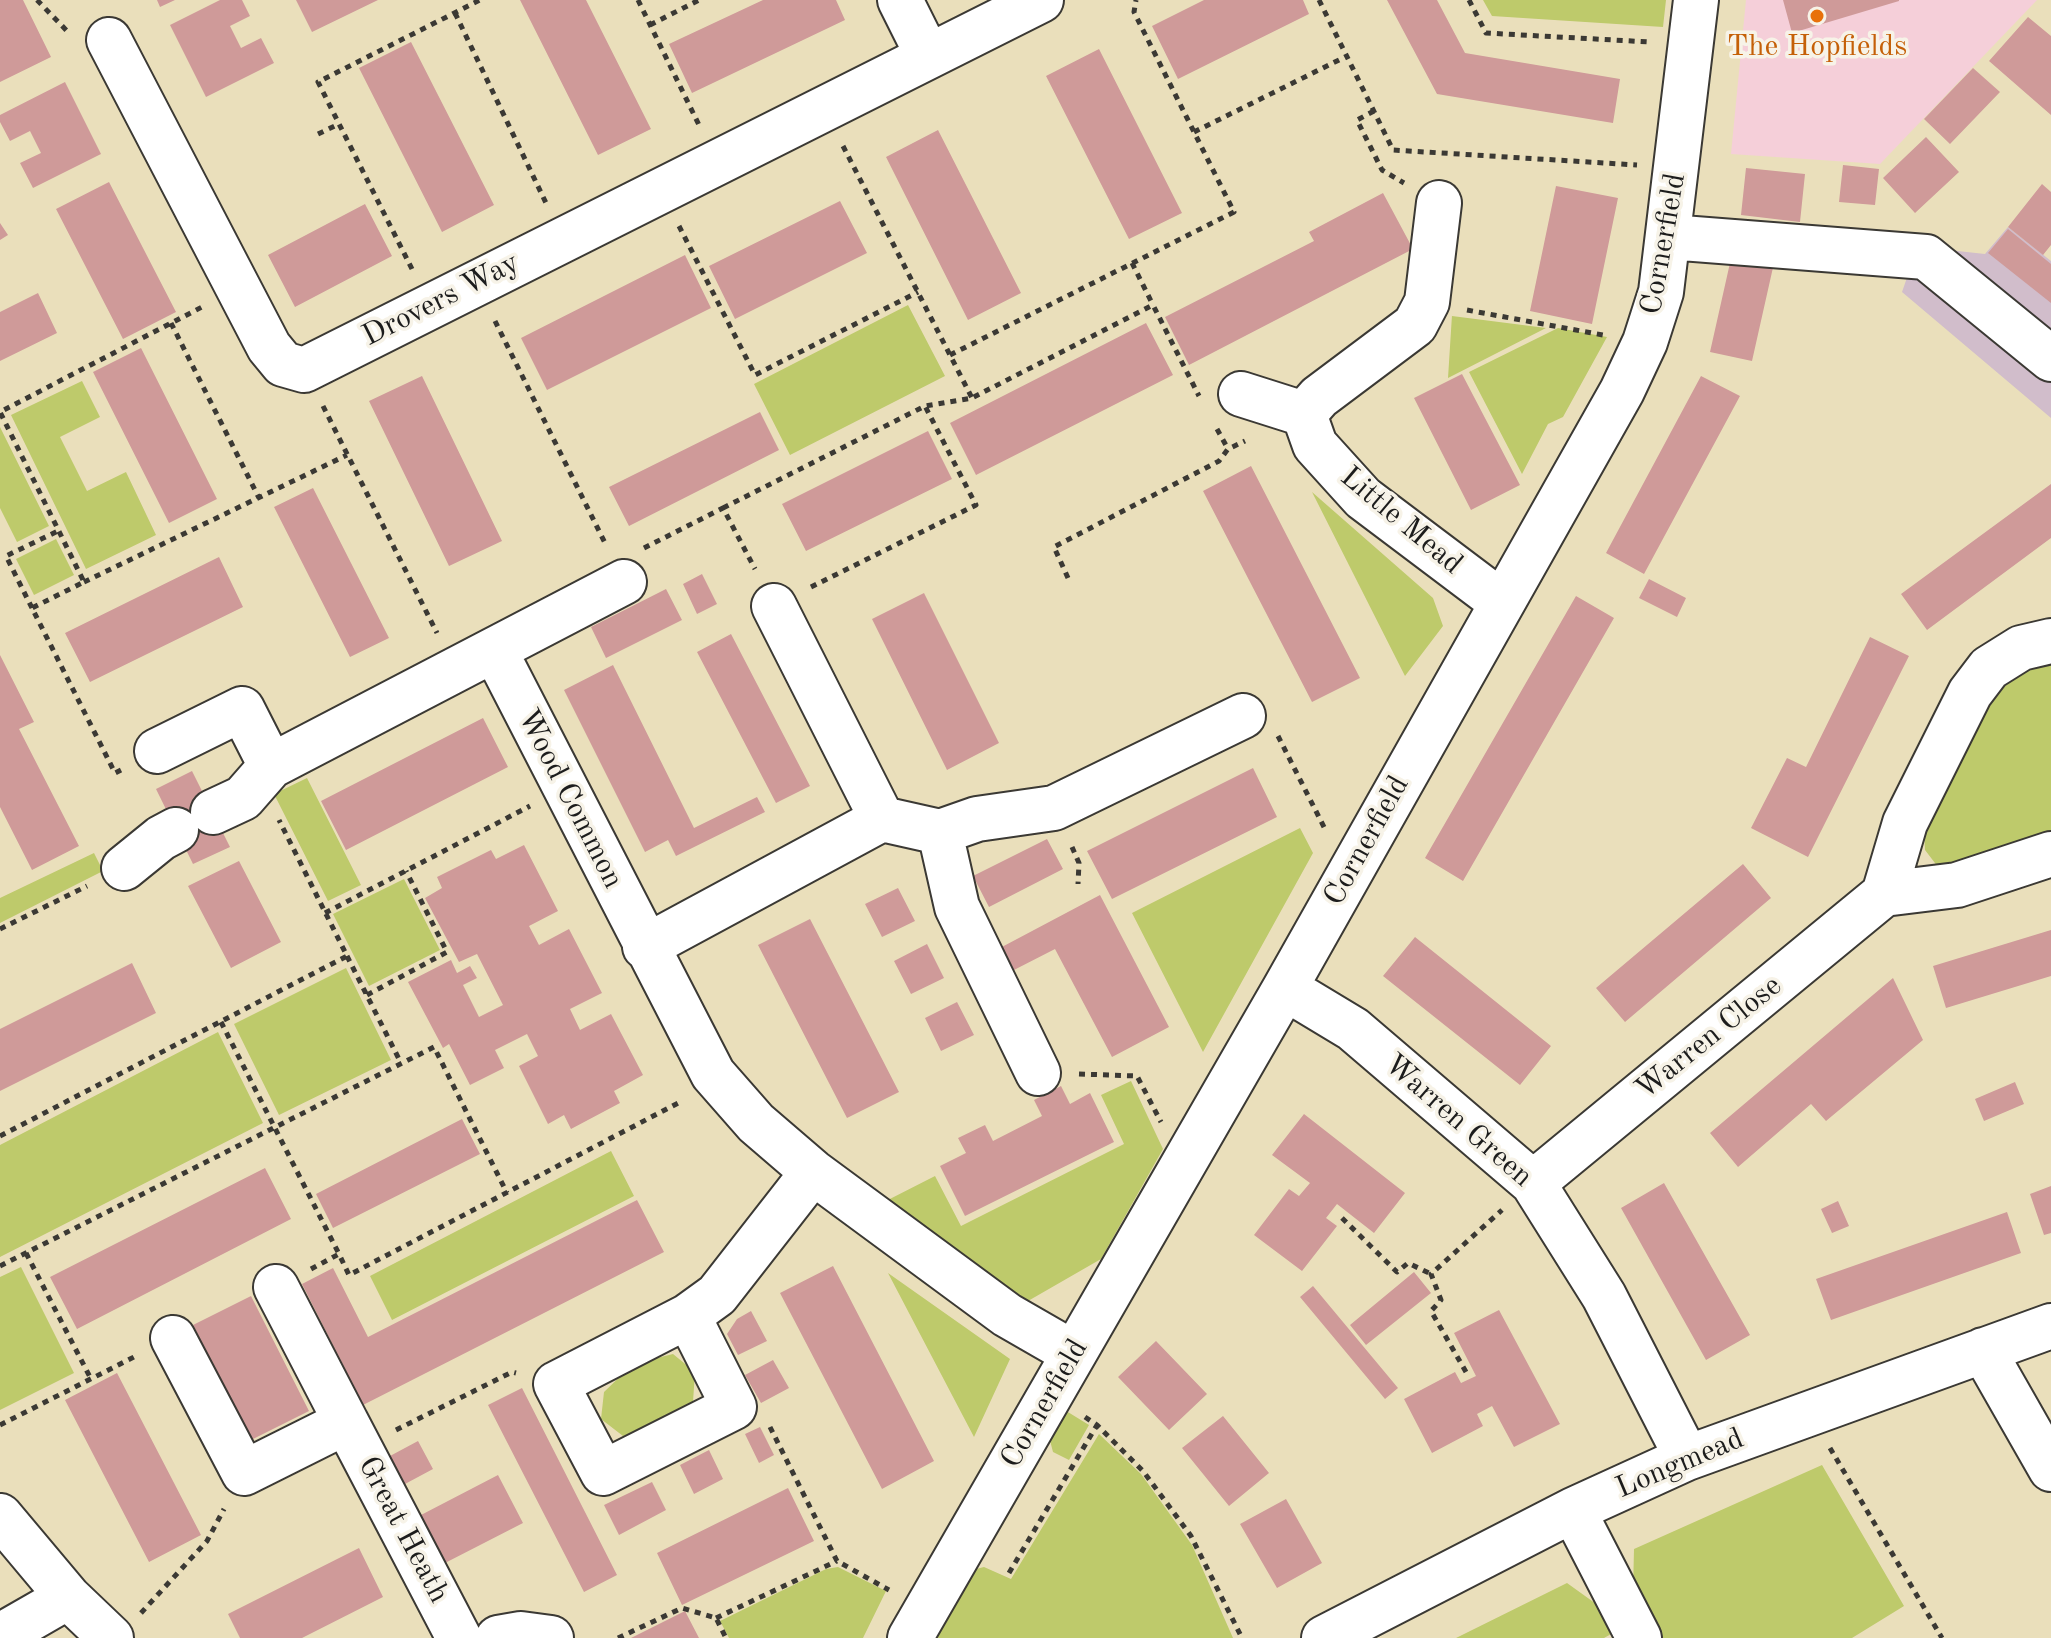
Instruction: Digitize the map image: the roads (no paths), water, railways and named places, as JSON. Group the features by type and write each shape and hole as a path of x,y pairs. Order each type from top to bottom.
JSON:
{"street":[{"path":"900,0 928,56"},
{"name":"Drovers Way","path":"109,40 269,347 283,364 304,370 1041,0"},
{"name":"Cornerfield","path":"918,1624 1285,988 1622,391 1645,342 1661,292 1696,0"},
{"path":"1220,408 1304,414 1319,397 1415,325 1427,302 1439,203"},
{"path":"1669,237 1856,238 1926,257 2051,359"},
{"name":"Little Mead","path":"1304,414 1315,445 1363,498 1501,602"},
{"path":"124,868 161,838 243,798 265,773 495,651 619,572"},
{"path":"774,606 882,819"},
{"path":"2051,641 2021,648 1989,668 1970,693 1905,823 1884,894 1957,885 2051,854"},
{"name":"Wood Common","path":"495,651 713,1074 756,1123 813,1172 1007,1315 1073,1353"},
{"path":"157,751 242,709 265,773"},
{"path":"645,947 882,819 940,832 977,819 1054,808 1243,716"},
{"path":"940,832 957,907 1038,1073"},
{"name":"Warren Close","path":"1533,1183 1884,894"},
{"name":"Warren Green","path":"1285,988 1353,1029 1533,1183 1604,1296 1687,1458"},
{"path":"688,1316 734,1407 603,1473 556,1384 688,1316 717,1295 813,1172"},
{"name":"Great Heath","path":"276,1287 459,1638"},
{"name":"Longmead","path":"1324,1638 1573,1510 1687,1458 2051,1326"},
{"name":"Great Heath","path":"173,1338 244,1473 353,1435"},
{"path":"1983,1350 2051,1469"},
{"path":"1573,1510 1639,1638"},
{"path":"0,1516 68,1597 124,1627"},
{"path":"0,1636 68,1597"},
{"path":"498,1638 521,1634 551,1638"}],"place":[{"name":"The Hopfields","path":"1817,16"}]}
